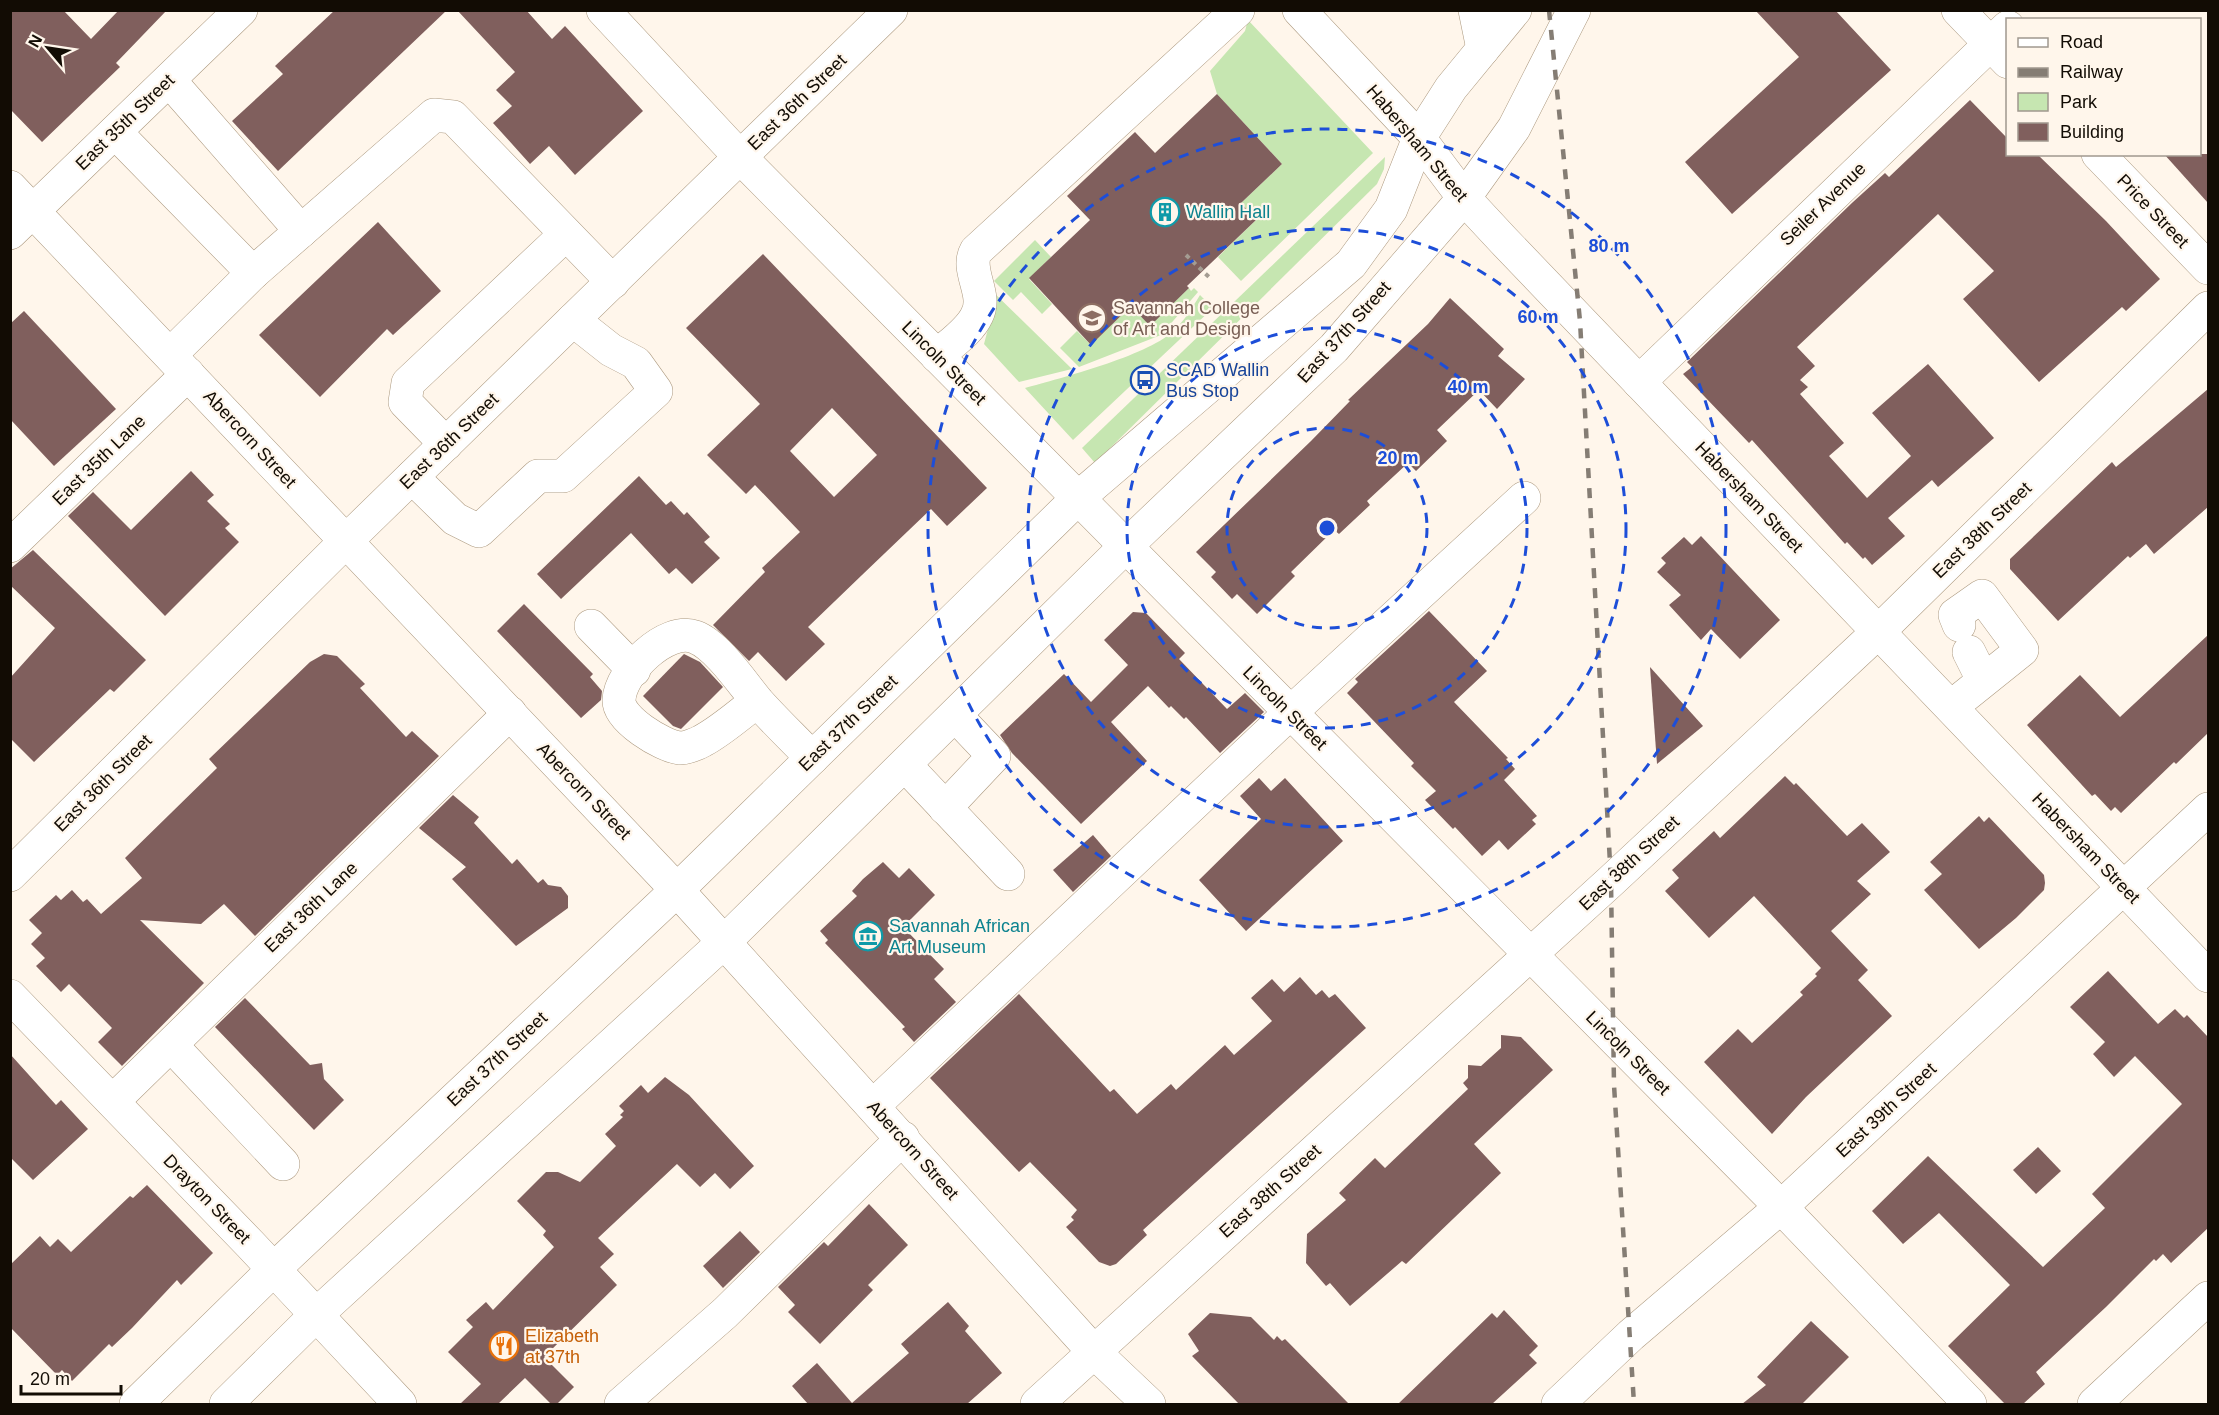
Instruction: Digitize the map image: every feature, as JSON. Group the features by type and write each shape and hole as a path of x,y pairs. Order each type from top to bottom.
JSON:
{"street":[{"name":"East 35th Street","path":"10,233 241,10"},
{"name":"Lincoln Street","path":"603,10 740,157 1781,1207 1970,1404"},
{"name":"East 36th Street","path":"10,875 346,541 891,10"},
{"path":"937,356 964,332 978,314 979,288 972,261 976,251 1238,10"},
{"name":"Habersham Street","path":"1299,10 1419,138 1464,198 2208,976"},
{"path":"1475,10 1482,49"},
{"name":"East 37th Street","path":"136,1404 274,1269 677,890 1078,498 1351,264 1391,209 1419,138 1451,88 1515,10"},
{"name":"East 37th Street","path":"226,1404 316,1316 725,941 1125,547 1334,348 1464,198 1514,128 1574,10"},
{"path":"1958,10 2002,44"},
{"name":"Seiler Avenue","path":"1639,382 2002,44"},
{"path":"169,80 301,231"},
{"name":"East 35th Lane","path":"10,546 179,364 253,273 434,114 453,117 566,234"},
{"path":"115,132 253,273"},
{"name":"Price Street","path":"2100,156 2208,268"},
{"name":"Abercorn Street","path":"10,187 725,941 1094,1351 1149,1404"},
{"path":"446,444 405,402 408,382 566,234 613,282"},
{"name":"East 38th Street","path":"1036,1404 1530,955 1878,632 2208,308"},
{"path":"412,477 455,519 479,531 538,476 562,476 656,391 636,363 611,350 573,320"},
{"path":"873,1106 1290,713 1524,498"},
{"path":"1936,575 1969,641 1951,707"},
{"path":"591,626 634,670"},
{"path":"757,701 702,742 682,748 659,742 625,716 619,702 622,684 653,647 669,637 683,633 698,638 742,678 757,701 812,758"},
{"name":"East 36th Lane","path":"113,1101 510,713"},
{"path":"945,808 994,756 955,715"},
{"path":"905,765 1008,874"},
{"name":"East 39th Street","path":"1558,1404 1631,1335 1781,1207 2125,889 2208,809"},
{"name":"Drayton Street","path":"10,996 274,1269 400,1404"},
{"path":"171,1045 283,1164"},
{"path":"621,1404 724,1313 903,1138"},
{"path":"2094,1404 2208,1298"}],"path":[{"path":"1186,255 1210,278"}],"green space":[{"path":"1248,20 1373,153 1241,281 1218,257 1256,220 1241,203 1282,164 1217,94 1210,71 1245,31"},
{"path":"1385,157 1384,169 1377,184 1095,463 1082,448"},
{"path":"1035,240 1051,257 1029,279 1052,304 1042,314 1021,292 1013,300 994,281"},
{"path":"988,287 1072,369 1019,382 984,344 992,314"},
{"path":"1189,288 1191,291 1194,288 1198,292 1161,335 1079,367 1060,348 1077,331 1091,345 1131,306 1150,325"},
{"path":"1200,295 1213,308 1073,440 1025,388 1124,358 1160,341 1188,315"}],"building":[{"path":"10,10 63,10 91,39 119,10 167,10 116,63 120,67 42,142 10,109"},
{"path":"335,10 447,10 278,171 232,121 283,74 275,66"},
{"path":"457,10 526,10 552,39 565,26 643,111 575,175 549,146 530,164 493,123 512,106 496,90 515,72"},
{"path":"1755,10 1835,10 1891,70 1732,214 1685,162 1799,57"},
{"name":"Wallin Hall","path":"1217,94 1282,164 1241,203 1256,220 1187,286 1189,288 1150,326 1131,306 1091,345 1029,278 1090,220 1067,196 1135,132 1155,153"},
{"path":"1970,100 2006,137 2006,156 2039,156 2106,221 2160,279 2126,311 2122,307 2039,382 1963,299 1994,271 1938,214 1797,347 1815,366 1800,380 1808,387 1800,394 1844,443 1829,456 1867,498 1911,456 1872,413 1928,364 1994,438 1938,487 1932,480 1888,518 1905,536 1872,565 1847,542 1845,544 1752,440 1749,443 1683,374 1692,367 1687,362 1853,202 1885,173 1889,177"},
{"path":"2208,154 2208,203 2166,156"},
{"path":"378,222 441,291 393,335 387,329 320,397 259,335"},
{"path":"763,254 987,488 947,526 931,509 862,575 808,627 825,644 786,681 758,652 749,661 713,625 765,572 762,568 800,532 755,485 746,494 707,455 760,404 686,328","holes":["832,408 877,455 834,497 790,451"]},
{"path":"1450,298 1504,349 1498,356 1525,379 1497,409 1479,390 1437,430 1447,441 1416,471 1408,463 1367,501 1370,505 1339,534 1334,530 1291,572 1295,576 1257,614 1237,594 1232,599 1211,577 1216,572 1196,552 1311,441 1350,401 1348,400 1428,324"},
{"path":"24,311 116,409 54,466 10,419 10,324"},
{"path":"2208,389 2208,507 2154,554 2146,544 2130,558 2128,556 2058,621 2010,569 2010,559 2112,462 2116,467"},
{"path":"191,471 214,495 207,501 230,524 225,528 239,542 165,616 68,516 93,492 131,530"},
{"path":"639,476 666,505 671,501 684,515 687,512 710,537 704,542 720,558 692,584 676,568 669,574 631,533 561,599 537,574"},
{"path":"1701,536 1780,620 1740,659 1711,629 1701,640 1669,605 1681,595 1657,572 1666,563 1661,558 1684,537 1692,545"},
{"path":"33,550 146,660 114,692 110,689 34,762 10,738 10,678 55,628 10,585 10,569"},
{"path":"524,604 593,674 590,677 602,691 601,700 581,718 497,631"},
{"path":"1429,611 1487,671 1454,702 1508,758 1506,759 1515,769 1504,780 1537,816 1532,820 1536,824 1508,850 1499,840 1482,856 1455,827 1453,829 1425,800 1436,791 1411,766 1414,763 1347,693 1358,682 1355,679"},
{"path":"1133,612 1146,613 1185,653 1179,659 1227,709 1245,693 1264,712 1220,753 1186,717 1184,719 1171,706 1169,708 1148,686 1111,722 1147,761 1081,824 1012,753 1000,735 1064,674 1091,702 1128,665 1104,640"},
{"path":"2208,635 2208,733 2121,813 2115,807 2111,811 2095,794 2092,796 2027,725 2080,675 2120,717"},
{"path":"324,654 337,656 365,684 360,688 406,737 412,731 439,756 255,936 224,904 201,924 140,920 204,983 122,1066 98,1042 112,1028 69,984 61,992 36,966 45,958 31,944 42,933 29,920 56,895 61,900 72,890 83,902 87,899 101,914 142,878 125,858 217,768 209,759 310,662"},
{"path":"684,654 700,662 723,687 681,729 673,726 643,696"},
{"path":"1650,667 1703,726 1657,764"},
{"path":"1785,776 1794,785 1796,783 1847,836 1862,823 1890,852 1857,881 1871,894 1831,931 1868,970 1858,980 1892,1016 1806,1097 1772,1134 1704,1062 1738,1029 1752,1043 1803,995 1800,992 1817,976 1815,974 1821,968 1754,896 1709,938 1665,891 1679,878 1672,870 1714,831 1720,838"},
{"path":"1259,778 1271,791 1285,778 1343,841 1246,931 1199,880 1261,819 1240,796"},
{"path":"453,795 479,817 474,823 512,864 517,859 538,883 543,879 548,885 561,887 568,896 568,908 516,946 452,879 466,867 419,828"},
{"path":"1979,816 1984,822 1989,817 2044,875 2045,883 2044,890 2016,918 1979,949 1924,890 1942,874 1930,862"},
{"path":"1093,835 1111,856 1073,892 1053,870"},
{"name":"Savannah African Art Museum","path":"883,862 899,878 909,868 935,895 903,927 944,969 934,979 956,1002 914,1042 902,1029 905,1027 825,943 828,940 820,931 857,896 852,891"},
{"path":"2108,971 2158,1024 2175,1009 2184,1018 2187,1015 2208,1037 2208,1228 2171,1263 2163,1254 2156,1261 2154,1259 2036,1372 2045,1384 2023,1404 2005,1404 1948,1346 2010,1285 1939,1213 1903,1244 1872,1211 1928,1156 2043,1267 2105,1208 2092,1194 2182,1104 2135,1056 2114,1077 2093,1054 2105,1042 2070,1007"},
{"path":"1300,977 1316,995 1322,990 1329,998 1335,994 1366,1028 1143,1230 1147,1235 1116,1264 1110,1266 1099,1262 1066,1227 1074,1220 1071,1217 1077,1210 1030,1162 1019,1172 930,1078 1019,994 1110,1092 1114,1089 1137,1114 1171,1084 1176,1090 1225,1045 1234,1055 1272,1021 1251,998 1272,979 1284,992"},
{"path":"245,998 310,1065 322,1063 324,1079 344,1100 314,1130 215,1027"},
{"path":"1501,1035 1521,1037 1553,1070 1474,1144 1501,1173 1406,1264 1402,1261 1350,1306 1330,1283 1326,1286 1306,1263 1307,1234 1346,1200 1339,1193 1375,1158 1385,1168 1468,1089 1463,1083 1468,1078 1468,1065 1481,1066 1501,1048"},
{"path":"10,1054 56,1105 61,1100 88,1129 33,1180 10,1157"},
{"path":"665,1077 689,1095 754,1166 730,1189 715,1173 700,1187 677,1164 598,1238 614,1254 600,1267 617,1285 544,1357 574,1387 557,1404 551,1404 525,1378 498,1404 460,1404 481,1384 448,1352 473,1327 466,1320 486,1302 493,1310 554,1247 543,1235 546,1231 517,1201 546,1172 558,1172 580,1182 616,1146 605,1134 623,1117 620,1115 624,1111 619,1106 641,1085 648,1093"},
{"path":"2038,1147 2061,1171 2036,1194 2013,1170"},
{"path":"147,1185 213,1253 181,1285 177,1280 132,1328 112,1347 109,1344 72,1381 62,1370 57,1375 10,1327 10,1265 40,1236 50,1247 58,1239 71,1252 130,1196 133,1198"},
{"path":"869,1204 908,1245 868,1285 873,1290 820,1344 788,1312 795,1305 778,1287 824,1242 828,1246"},
{"path":"740,1231 760,1252 723,1288 703,1266"},
{"path":"948,1302 969,1326 965,1331 1002,1373 967,1404 808,1404 792,1386 817,1363 852,1403 909,1353 901,1344"},
{"path":"1504,1310 1538,1346 1529,1355 1537,1363 1492,1404 1398,1404 1492,1313 1497,1318"},
{"path":"1210,1313 1251,1317 1274,1340 1277,1336 1282,1341 1285,1339 1349,1404 1239,1404 1192,1356 1199,1351 1188,1334"},
{"path":"1811,1321 1849,1357 1802,1404 1742,1404 1766,1385 1757,1377"}],"railway":[{"path":"1549,10 1580,321 1611,881 1614,1085 1634,1404"}],"place":[{"name":"Wallin Hall","path":"1165,212"},
{"name":"Savannah College of Art and Design","path":"1092,318"},
{"name":"SCAD Wallin Bus Stop","path":"1145,380"},
{"name":"Savannah African Art Museum","path":"868,936"},
{"name":"Elizabeth at 37th","path":"504,1346"}]}
